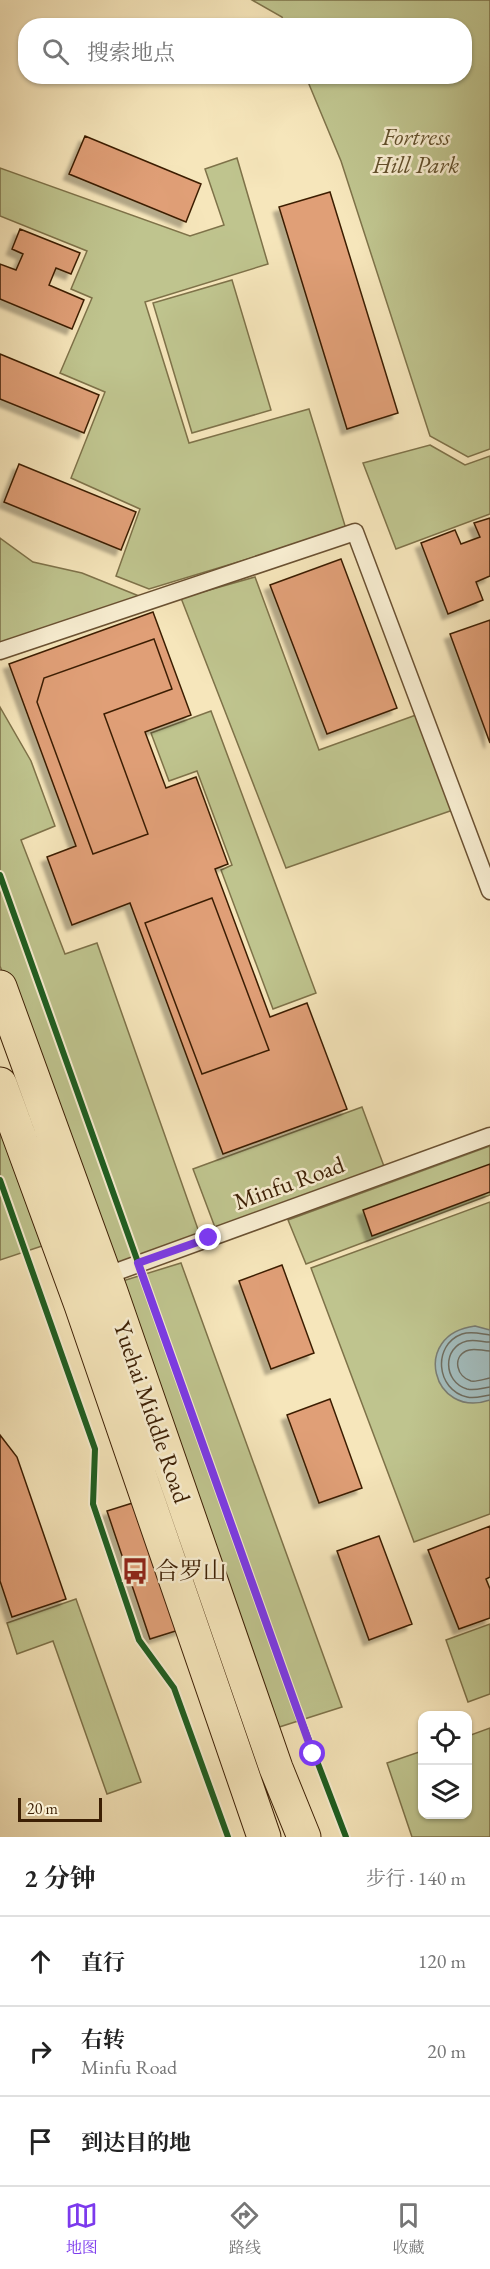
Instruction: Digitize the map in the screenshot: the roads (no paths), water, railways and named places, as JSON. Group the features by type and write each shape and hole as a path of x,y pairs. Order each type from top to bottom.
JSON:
{"highway":[{"name":"Yuehai Middle Road","path":"0,987 105,1276 276,1768 304,1837"},
{"name":"Yuehai Middle Road","path":"0,1084 81,1305 264,1837"}],"lane":[{"path":"0,651 355,532 490,891"},
{"name":"Minfu Road","path":"105,1276 490,1136"}],"water":[{"path":"475,1326 490,1330 490,1400 470,1403 454,1398 443,1387 436,1374 436,1358 442,1344 455,1332"}],"place":[{"name":"合罗山","path":"135,1571"}],"park label":[{"name":"Fortress Hill Park","path":"416,151"}]}
